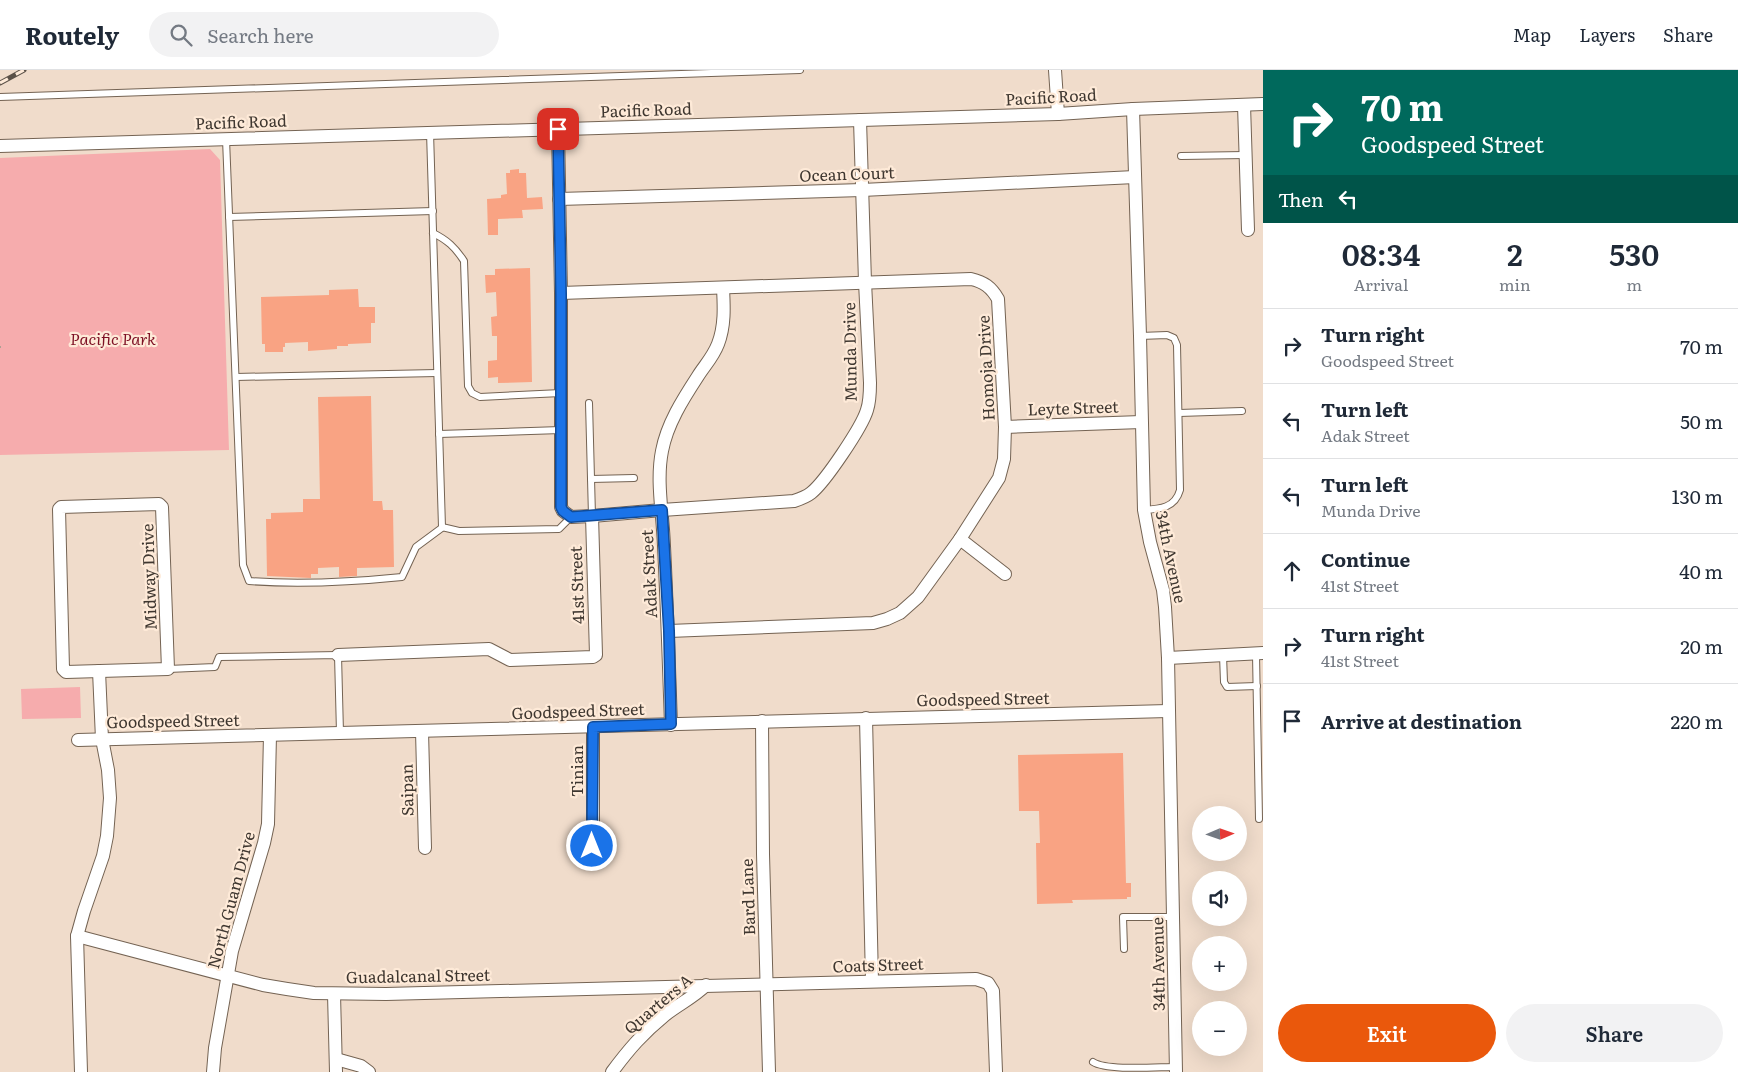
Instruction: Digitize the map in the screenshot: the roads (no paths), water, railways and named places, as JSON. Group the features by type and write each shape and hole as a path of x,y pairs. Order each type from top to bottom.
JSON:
{"street":[{"path":"1055,70 1058,114"},
{"name":"Pacific Road","path":"0,146 1058,114 1263,104"},
{"path":"1244,105 1248,230"},
{"name":"34th Avenue","path":"1133,109 1144,510 1164,598 1168,658 1176,1070"},
{"name":"Munda Drive","path":"592,516 786,503 803,498 820,484 860,427 867,410 870,383 860,120"},
{"path":"558,129 561,294 561,507 571,517 592,516"},
{"name":"Ocean Court","path":"559,199 862,190 1135,177"},
{"name":"Homoja Drive","path":"561,294 970,279 980,281 993,291 999,305 1005,427 1002,469 999,478 960,539 918,597 900,613 887,619 866,624 669,631"},
{"name":"Adak Street","path":"671,724 669,631 660,464 664,440 676,411 718,345 724,319 723,288"},
{"name":"Leyte Street","path":"1005,427 1142,422"},
{"name":"Midway Drive","path":"159,504 162,507 168,669 99,672 66,672 64,669 59,509 61,507 159,504"},
{"name":"41st Street","path":"338,655 489,649 510,660 593,657 596,655 592,516"},
{"path":"960,539 1005,574"},
{"path":"1168,658 1260,654"},
{"path":"81,1072 77,936 103,856 107,836 110,798 108,770 102,739 99,672"},
{"name":"Goodspeed Street","path":"78,740 1168,711"},
{"path":"866,718 872,981"},
{"name":"Bard Lane","path":"762,721 763,854 769,1072"},
{"name":"Tinian","path":"592,846 593,727"},
{"name":"Saipan","path":"422,731 425,848"},
{"name":"North Guam Drive","path":"214,1072 215,1048 228,975 240,922 265,837 268,816 270,735"},
{"name":"Guadalcanal Street","path":"77,936 263,985 334,994 768,984"},
{"name":"Coats Street","path":"768,984 976,979 988,984 992,991 996,1072"},
{"name":"Quarters A","path":"612,1072 632,1045 667,1014 695,996 706,985"},
{"path":"334,994 336,1072"},
{"path":"336,1058 362,1066 369,1072"}],"lane":[{"path":"0,97 800,70"},
{"path":"430,132 443,527"},
{"path":"226,139 243,565 249,581 288,583 402,577 416,547 443,527"},
{"path":"1181,156 1245,155"},
{"path":"229,217 432,211"},
{"path":"433,233 446,240 464,260 468,386 472,394 480,397 561,393"},
{"path":"1140,336 1167,335 1174,338 1177,345 1179,413 1180,490 1178,497 1170,506 1144,510"},
{"path":"236,377 437,372"},
{"path":"589,403 592,516"},
{"path":"1179,413 1242,411"},
{"path":"439,434 561,430"},
{"path":"591,479 634,478"},
{"path":"443,527 459,531 559,529 571,517"},
{"path":"1260,654 1257,686 1260,819"},
{"path":"168,669 215,667 219,657 338,655 340,733"},
{"path":"1223,655 1224,682 1227,687 1257,686"},
{"path":"1124,949 1123,917 1173,917"},
{"path":"1093,1062 1098,1065 1128,1068 1176,1070"}],"railway":[{"path":"0,83 24,70"}],"park label":[{"name":"Pacific Park","path":"113,339"}]}
